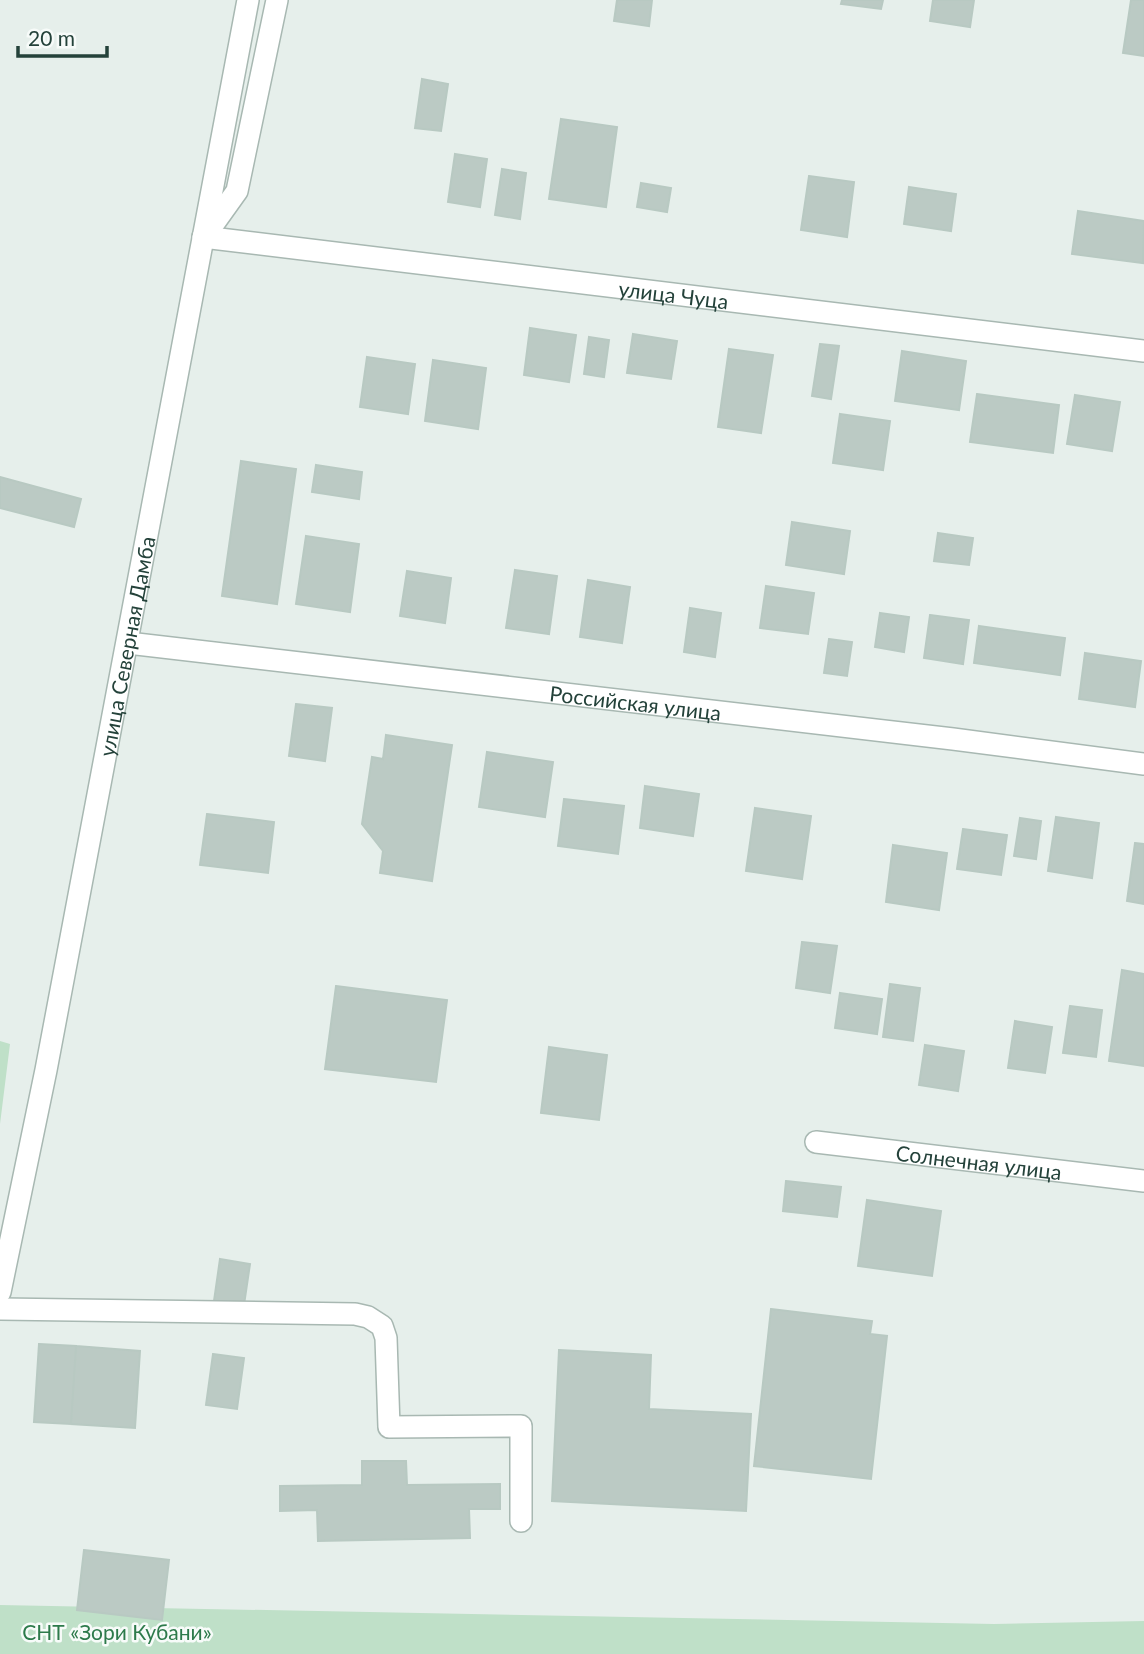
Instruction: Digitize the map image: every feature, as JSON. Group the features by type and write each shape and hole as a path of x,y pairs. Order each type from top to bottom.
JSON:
{"street":[{"name":"улица Северная Дамба","path":"0,1292 52,1044 248,0"},
{"path":"203,237 237,191 277,0"},
{"name":"улица Чуца","path":"203,237 1144,351"},
{"name":"Российская улица","path":"128,643 953,739 1144,764"},
{"name":"Солнечная улица","path":"816,1142 1144,1181"},
{"path":"0,1309 355,1314 368,1317 382,1326 386,1338 389,1427 521,1426 521,1521"}],"green space":[{"path":"0,1041 10,1044 0,1124"},
{"name":"СНТ «Зори Кубани»","path":"0,1605 994,1624 1144,1621 1144,1654 0,1654"}],"building":[{"path":"617,0 652,0 649,26 614,21"},
{"path":"842,0 883,0 881,9 841,4"},
{"path":"933,0 974,0 970,27 930,21"},
{"path":"1131,0 1144,0 1144,56 1123,53"},
{"path":"422,79 448,84 441,131 415,128"},
{"path":"561,119 617,127 606,207 549,199"},
{"path":"455,154 487,159 480,207 448,202"},
{"path":"502,169 526,173 520,219 495,215"},
{"path":"809,176 854,182 847,237 801,230"},
{"path":"641,183 671,188 667,212 637,207"},
{"path":"909,187 956,194 951,231 904,224"},
{"path":"1078,211 1144,221 1143,263 1072,254"},
{"path":"530,328 576,335 569,382 524,375"},
{"path":"633,334 677,341 671,379 627,373"},
{"path":"589,337 609,340 604,377 584,374"},
{"path":"820,344 839,346 831,399 812,396"},
{"path":"729,349 773,355 761,433 718,427"},
{"path":"902,351 966,361 959,410 895,401"},
{"path":"367,357 415,364 408,414 360,407"},
{"path":"433,360 486,368 478,429 425,421"},
{"path":"977,394 1059,405 1053,453 970,442"},
{"path":"1075,395 1120,402 1112,451 1067,444"},
{"path":"840,414 890,421 883,470 833,463"},
{"path":"241,461 296,469 277,604 222,596"},
{"path":"316,465 362,472 359,499 312,492"},
{"path":"0,477 81,499 74,527 0,508"},
{"path":"792,522 850,531 844,574 786,565"},
{"path":"938,533 973,538 969,565 934,561"},
{"path":"306,536 359,544 350,612 296,604"},
{"path":"515,570 557,576 549,634 506,628"},
{"path":"407,571 451,578 445,623 400,616"},
{"path":"588,580 630,587 622,643 580,637"},
{"path":"766,586 814,593 808,634 760,628"},
{"path":"690,608 721,613 715,657 684,652"},
{"path":"880,613 909,617 904,652 875,647"},
{"path":"930,615 969,620 963,664 924,658"},
{"path":"979,626 1065,638 1060,675 974,663"},
{"path":"829,639 852,642 847,676 824,673"},
{"path":"1085,653 1141,661 1135,707 1079,699"},
{"path":"296,704 332,708 325,761 289,756"},
{"path":"386,735 452,745 432,881 380,873 383,851 362,824 372,757 383,759"},
{"path":"487,752 553,762 545,817 479,807"},
{"path":"645,786 699,794 693,836 640,828"},
{"path":"564,799 624,806 618,854 558,846"},
{"path":"755,808 811,816 802,879 746,871"},
{"path":"207,814 274,822 268,873 200,865"},
{"path":"1056,817 1099,823 1092,878 1048,871"},
{"path":"1020,818 1041,821 1036,859 1014,856"},
{"path":"963,829 1007,835 1001,875 957,869"},
{"path":"1135,843 1144,844 1144,904 1127,901"},
{"path":"893,845 947,853 939,910 886,902"},
{"path":"802,942 837,946 830,993 796,988"},
{"path":"1122,970 1144,974 1144,1066 1109,1061"},
{"path":"890,984 920,988 913,1041 883,1037"},
{"path":"336,986 447,1000 436,1082 325,1069"},
{"path":"840,993 882,999 877,1034 835,1028"},
{"path":"1070,1006 1102,1010 1096,1057 1063,1053"},
{"path":"1015,1021 1052,1027 1045,1073 1008,1068"},
{"path":"925,1045 964,1051 958,1091 919,1085"},
{"path":"549,1047 607,1055 599,1120 541,1113"},
{"path":"786,1181 841,1187 837,1217 783,1211"},
{"path":"867,1200 941,1211 932,1276 858,1266"},
{"path":"220,1259 250,1264 244,1305 214,1301"},
{"path":"771,1309 872,1321 870,1334 887,1336 871,1479 754,1466"},
{"path":"39,1344 76,1346 71,1424 34,1422"},
{"path":"76,1346 140,1351 135,1428 71,1424"},
{"path":"559,1350 651,1355 649,1409 751,1414 746,1511 552,1501"},
{"path":"213,1354 244,1358 237,1409 206,1405"},
{"path":"362,1461 406,1461 407,1485 500,1484 500,1509 469,1509 470,1538 318,1541 317,1510 280,1511 280,1486 362,1485"},
{"path":"84,1550 169,1560 162,1620 77,1610"}]}
